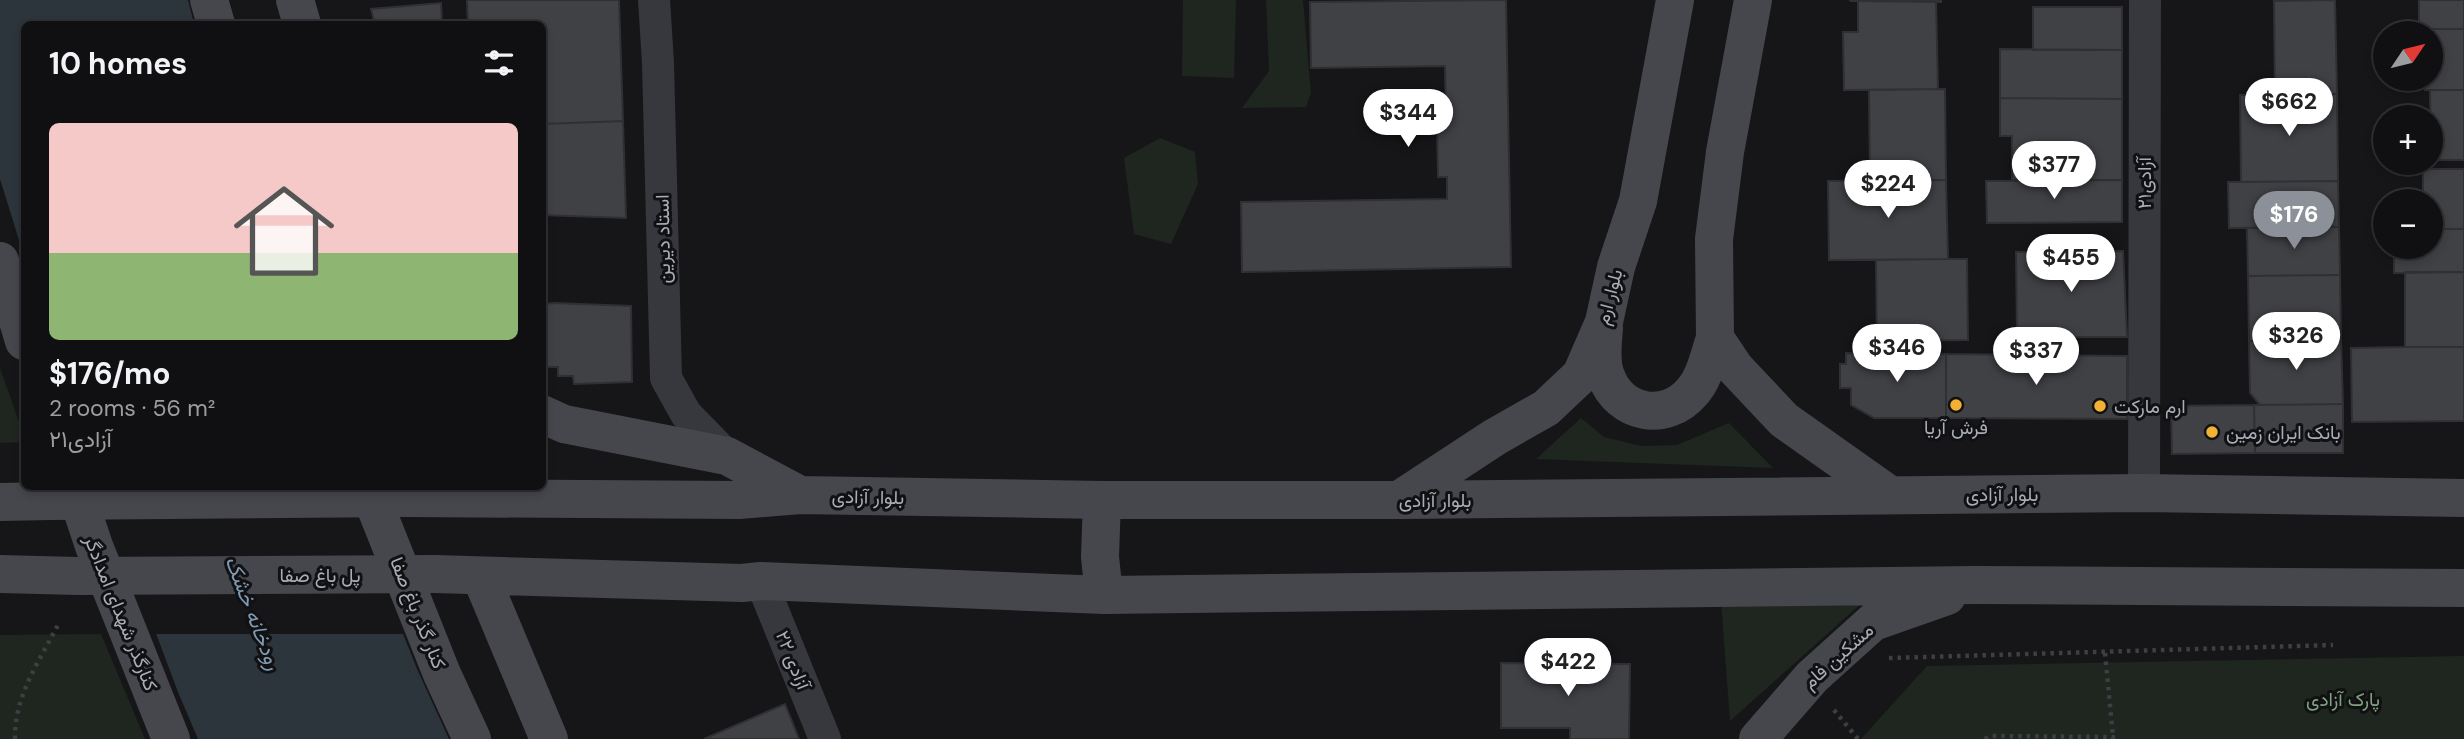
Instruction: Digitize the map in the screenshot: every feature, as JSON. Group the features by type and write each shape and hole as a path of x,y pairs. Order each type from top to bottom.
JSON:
{"main road":[{"path":"209,0 215,21"},
{"path":"295,0 301,21"},
{"name":"بلوار ارم","path":"1399,500 1495,437 1546,408 1581,375 1604,322 1616,267 1638,201 1675,0"},
{"path":"1604,322 1606,376 1629,406 1644,411 1661,412 1678,404 1693,392 1704,371 1714,338 1714,239 1725,152 1753,0"},
{"path":"0,261 21,331"},
{"path":"1714,338 1735,368 1784,420 1890,495"},
{"path":"546,416 564,424 727,456 800,495"},
{"name":"کنار گذر باغ صفا","path":"370,490 442,674 472,739"},
{"name":"بلوار آزادی","path":"429,495 739,500 800,495 1102,500 1399,500 2144,493 2464,498"},
{"path":"0,502 62,494 429,495"},
{"name":"کنارگذر شهدای امدادگر","path":"62,494 94,547 171,739"},
{"path":"1102,500 1100,557 1104,595"},
{"name":"پل باغ صفا","path":"0,574 435,574 481,577"},
{"path":"550,739 481,577 742,583 761,581 1104,595 1975,585 2464,588"},
{"name":"مشکین فام","path":"1758,739 1812,677 1873,622 1975,585"}],"street":[{"name":"استاد دیرین","path":"654,0 666,378 686,414 727,456"},
{"name":"آزادی۲۱","path":"2144,493 2145,0"},
{"path":"481,577 568,739"},
{"name":"آزادی ۲۲","path":"761,581 825,739"}],"path":[{"path":"15,739 15,719 25,688 58,625"},
{"path":"1880,659 2333,645"},
{"path":"1985,739 1990,736 2113,738 2105,653"},
{"path":"1830,704 1858,739"}],"green space":[{"path":"1183,0 1236,0 1234,78 1182,76"},
{"path":"1266,0 1303,0 1311,93 1306,107 1242,108 1269,71"},
{"path":"1160,138 1195,152 1198,184 1171,244 1134,234 1124,158"},
{"path":"0,368 21,428 21,442 0,443"},
{"path":"1581,418 1604,437 1641,446 1677,445 1729,423 1773,468 1536,459"},
{"path":"1873,593 1730,721 1721,601"},
{"path":"101,634 145,739 0,739 0,635"},
{"name":"پارک آزادی","path":"2464,656 2464,739 1861,739 1927,666"}],"water":[{"path":"0,0 188,0 193,21 21,21 21,246 0,179"},
{"name":"رودخانه خشک","path":"102,490 346,490 417,669 449,739 198,739"}],"pier":[{"path":"99,490 351,490 407,634 152,634"}],"building":[{"path":"467,0 619,0 623,121 546,124 546,21 468,21"},
{"path":"1506,0 1511,267 1242,272 1241,202 1447,199 1447,177 1438,177 1437,121 1446,121 1445,66 1311,68 1310,2"},
{"path":"1941,0 1941,2 1851,1"},
{"path":"2335,0 2337,94 2275,95 2274,1"},
{"path":"2419,0 2464,0 2464,29 2443,29 2443,21 2419,21"},
{"path":"1858,1 1936,2 1938,89 1844,90 1843,32 1858,32"},
{"path":"441,3 442,21 374,21 371,9"},
{"path":"2033,7 2122,7 2122,50 2033,50"},
{"path":"2443,29 2464,29 2464,90 2443,90"},
{"path":"2000,49 2122,50 2122,99 2000,98"},
{"path":"1945,89 1946,180 1870,180 1869,90"},
{"path":"2464,90 2464,160 2443,160 2443,105 2430,105 2430,91"},
{"path":"2337,94 2338,181 2241,182 2240,95"},
{"path":"2000,98 2122,99 2122,180 2012,180 2012,136 2000,136"},
{"path":"623,121 626,218 546,215 546,124"},
{"path":"2443,169 2464,169 2464,229 2443,229 2443,189 2423,189 2423,175 2443,175"},
{"path":"1946,180 1948,259 1829,260 1828,181"},
{"path":"2122,180 2122,222 1987,223 1986,181"},
{"path":"2338,181 2339,227 2229,228 2228,182"},
{"path":"2339,227 2340,275 2248,276 2247,228"},
{"path":"2443,229 2464,229 2464,272 2394,273 2394,259 2443,259"},
{"path":"2123,251 2127,337 2017,337 2016,252"},
{"path":"1967,259 1968,340 1877,341 1876,260"},
{"path":"2405,272 2464,272 2464,347 2405,347"},
{"path":"2340,275 2341,340 2249,341 2248,276"},
{"path":"546,304 631,306 632,382 574,384 573,376 558,376 558,367 546,367"},
{"path":"2341,340 2343,404 2260,405 2250,393 2249,341"},
{"path":"2464,347 2464,421 2352,422 2351,348"},
{"path":"1846,353 1946,354 1946,418 1874,418 1851,405 1851,388 1840,388 1840,364 1846,364"},
{"path":"1946,354 2127,356 2127,419 1946,418"},
{"path":"2343,404 2343,453 2255,453 2254,405"},
{"path":"2254,405 2255,453 2172,454 2171,406"},
{"path":"1501,663 1630,664 1629,739 1570,739 1570,728 1501,728"},
{"path":"785,704 799,739 704,739"}],"place":[{"name":"فرش آریا","path":"1956,405"},
{"name":"ارم مارکت","path":"2100,406"},
{"name":"بانک ایران زمین","path":"2212,432"}]}
